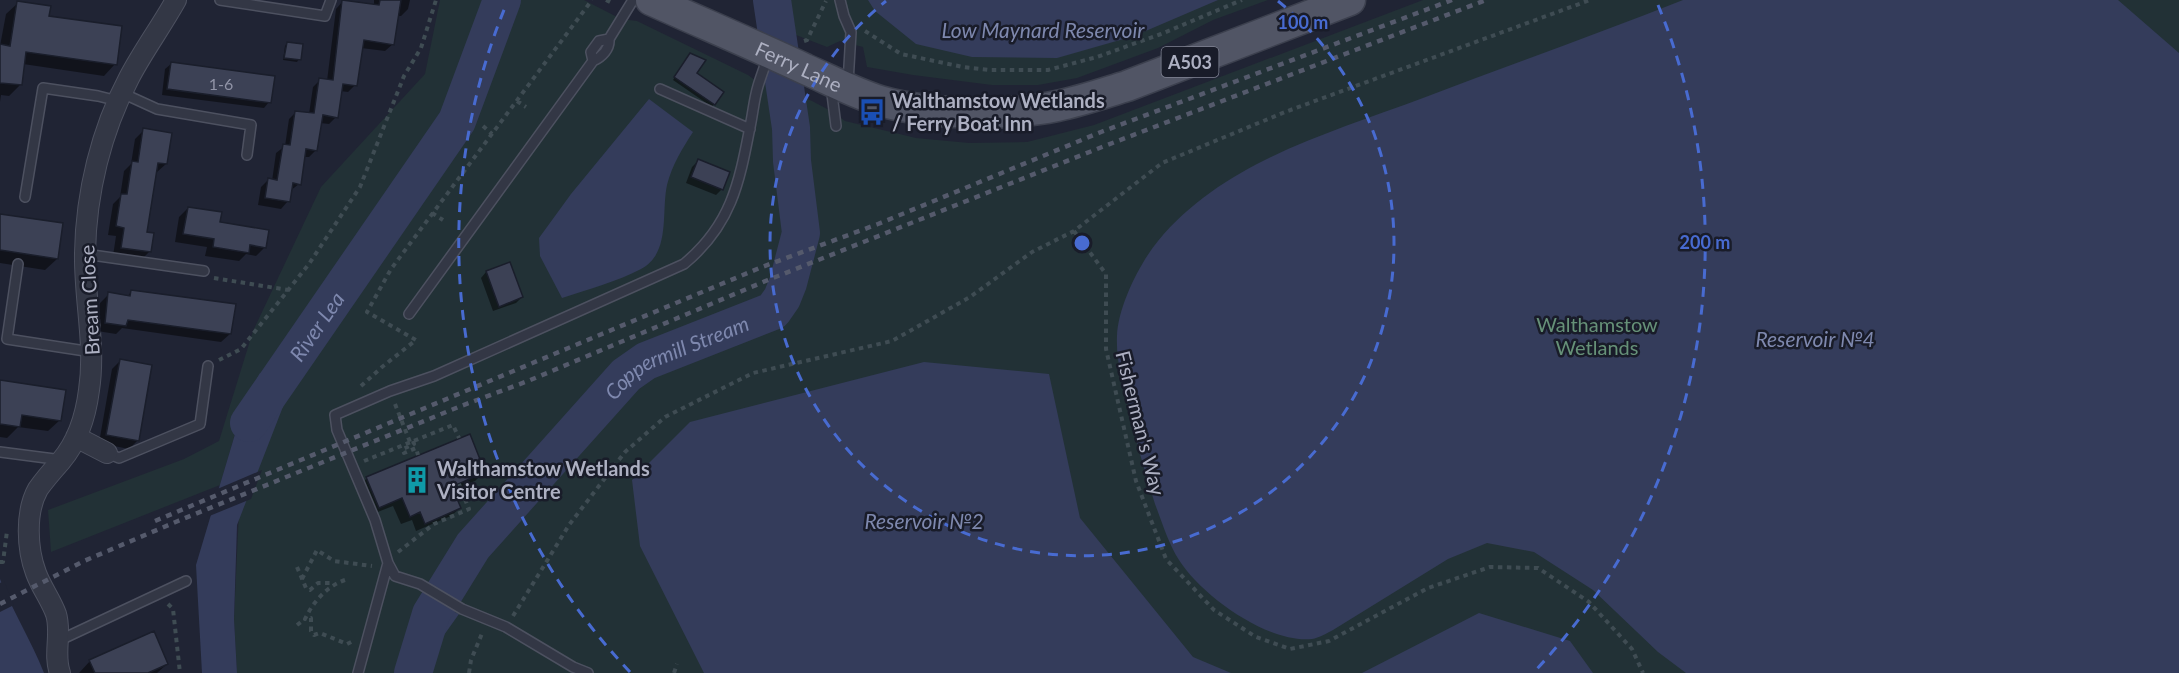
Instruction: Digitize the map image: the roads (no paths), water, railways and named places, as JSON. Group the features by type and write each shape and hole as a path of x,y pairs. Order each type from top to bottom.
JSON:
{"main road":[{"name":"Ferry Lane","path":"669,4 759,58 820,70 881,101 912,108 1025,111 1056,106 1127,87 1350,0"}],"street":[{"name":"Bream Close","path":"60,673 57,666 56,614 36,573 28,531 30,511 38,489 62,460 76,437 89,390 92,352 85,285 85,254 92,180 100,150 120,97 176,0"},
{"path":"76,437 108,453"}],"lane":[{"path":"220,0 325,16 331,0"},
{"path":"409,314 592,60 601,57 609,45 609,39 633,0"},
{"path":"836,126 820,70 851,33 840,0"},
{"path":"588,673 573,667 506,627 462,609 420,584 394,576 388,564 383,542 337,430 335,415 434,376 684,264 711,237 737,189 750,129 759,58"},
{"path":"25,197 43,88 120,97 157,109 251,125 247,154"},
{"path":"660,89 750,129"},
{"path":"85,254 204,271"},
{"path":"18,264 6,339 92,352"},
{"path":"108,453 119,458 200,424 208,366"},
{"path":"0,452 62,460"},
{"path":"358,673 388,564"},
{"path":"56,642 186,581"}],"water":[{"path":"757,0 786,0 788,14 762,16"},
{"name":"Low Maynard Reservoir","path":"868,0 1218,0 1134,36 1057,58 972,57 916,44 875,11"},
{"name":"Reservoir №4","path":"1683,0 2118,0 2179,53 2179,673 1686,673 1658,652 1593,590 1534,552 1487,543 1448,559 1333,630 1312,639 1276,634 1256,625 1219,602 1189,574 1172,547 1155,504 1136,441 1117,353 1118,325 1125,299 1137,274 1158,241 1185,213 1214,190 1280,153"},
{"path":"649,99 693,132 669,178 665,196 663,232 657,253 641,269 562,298 540,256 539,238 571,194"},
{"name":"Reservoir №2","path":"924,362 1049,374 1080,518 1193,657 1231,673 704,673 640,546 632,480 690,422"},
{"path":"260,373 291,386 237,525 234,619 237,673 202,673 196,565 244,404"},
{"path":"0,579 33,649 44,673 0,673"},
{"path":"425,598 459,614 434,649 429,673 403,673"},
{"path":"1479,613 1570,641 1593,673 1362,673"}],"waterway":[{"name":"River Lea","path":"249,423 457,121 502,0"},
{"name":"Coppermill Stream","path":"413,673 431,614 473,546 626,375 646,361 773,311 782,298 801,233 792,161 791,128 772,0"}],"railway":[{"path":"155,521 762,267 878,224 1101,132 1452,0"},
{"path":"0,604 84,561 178,521 528,381 768,280 1102,147 1486,0"}],"place":[{"name":"Walthamstow Wetlands / Ferry Boat Inn","path":"872,112"},
{"name":"Walthamstow Wetlands Visitor Centre","path":"417,480"}],"park label":[{"name":"Walthamstow Wetlands","path":"1597,336"}]}
